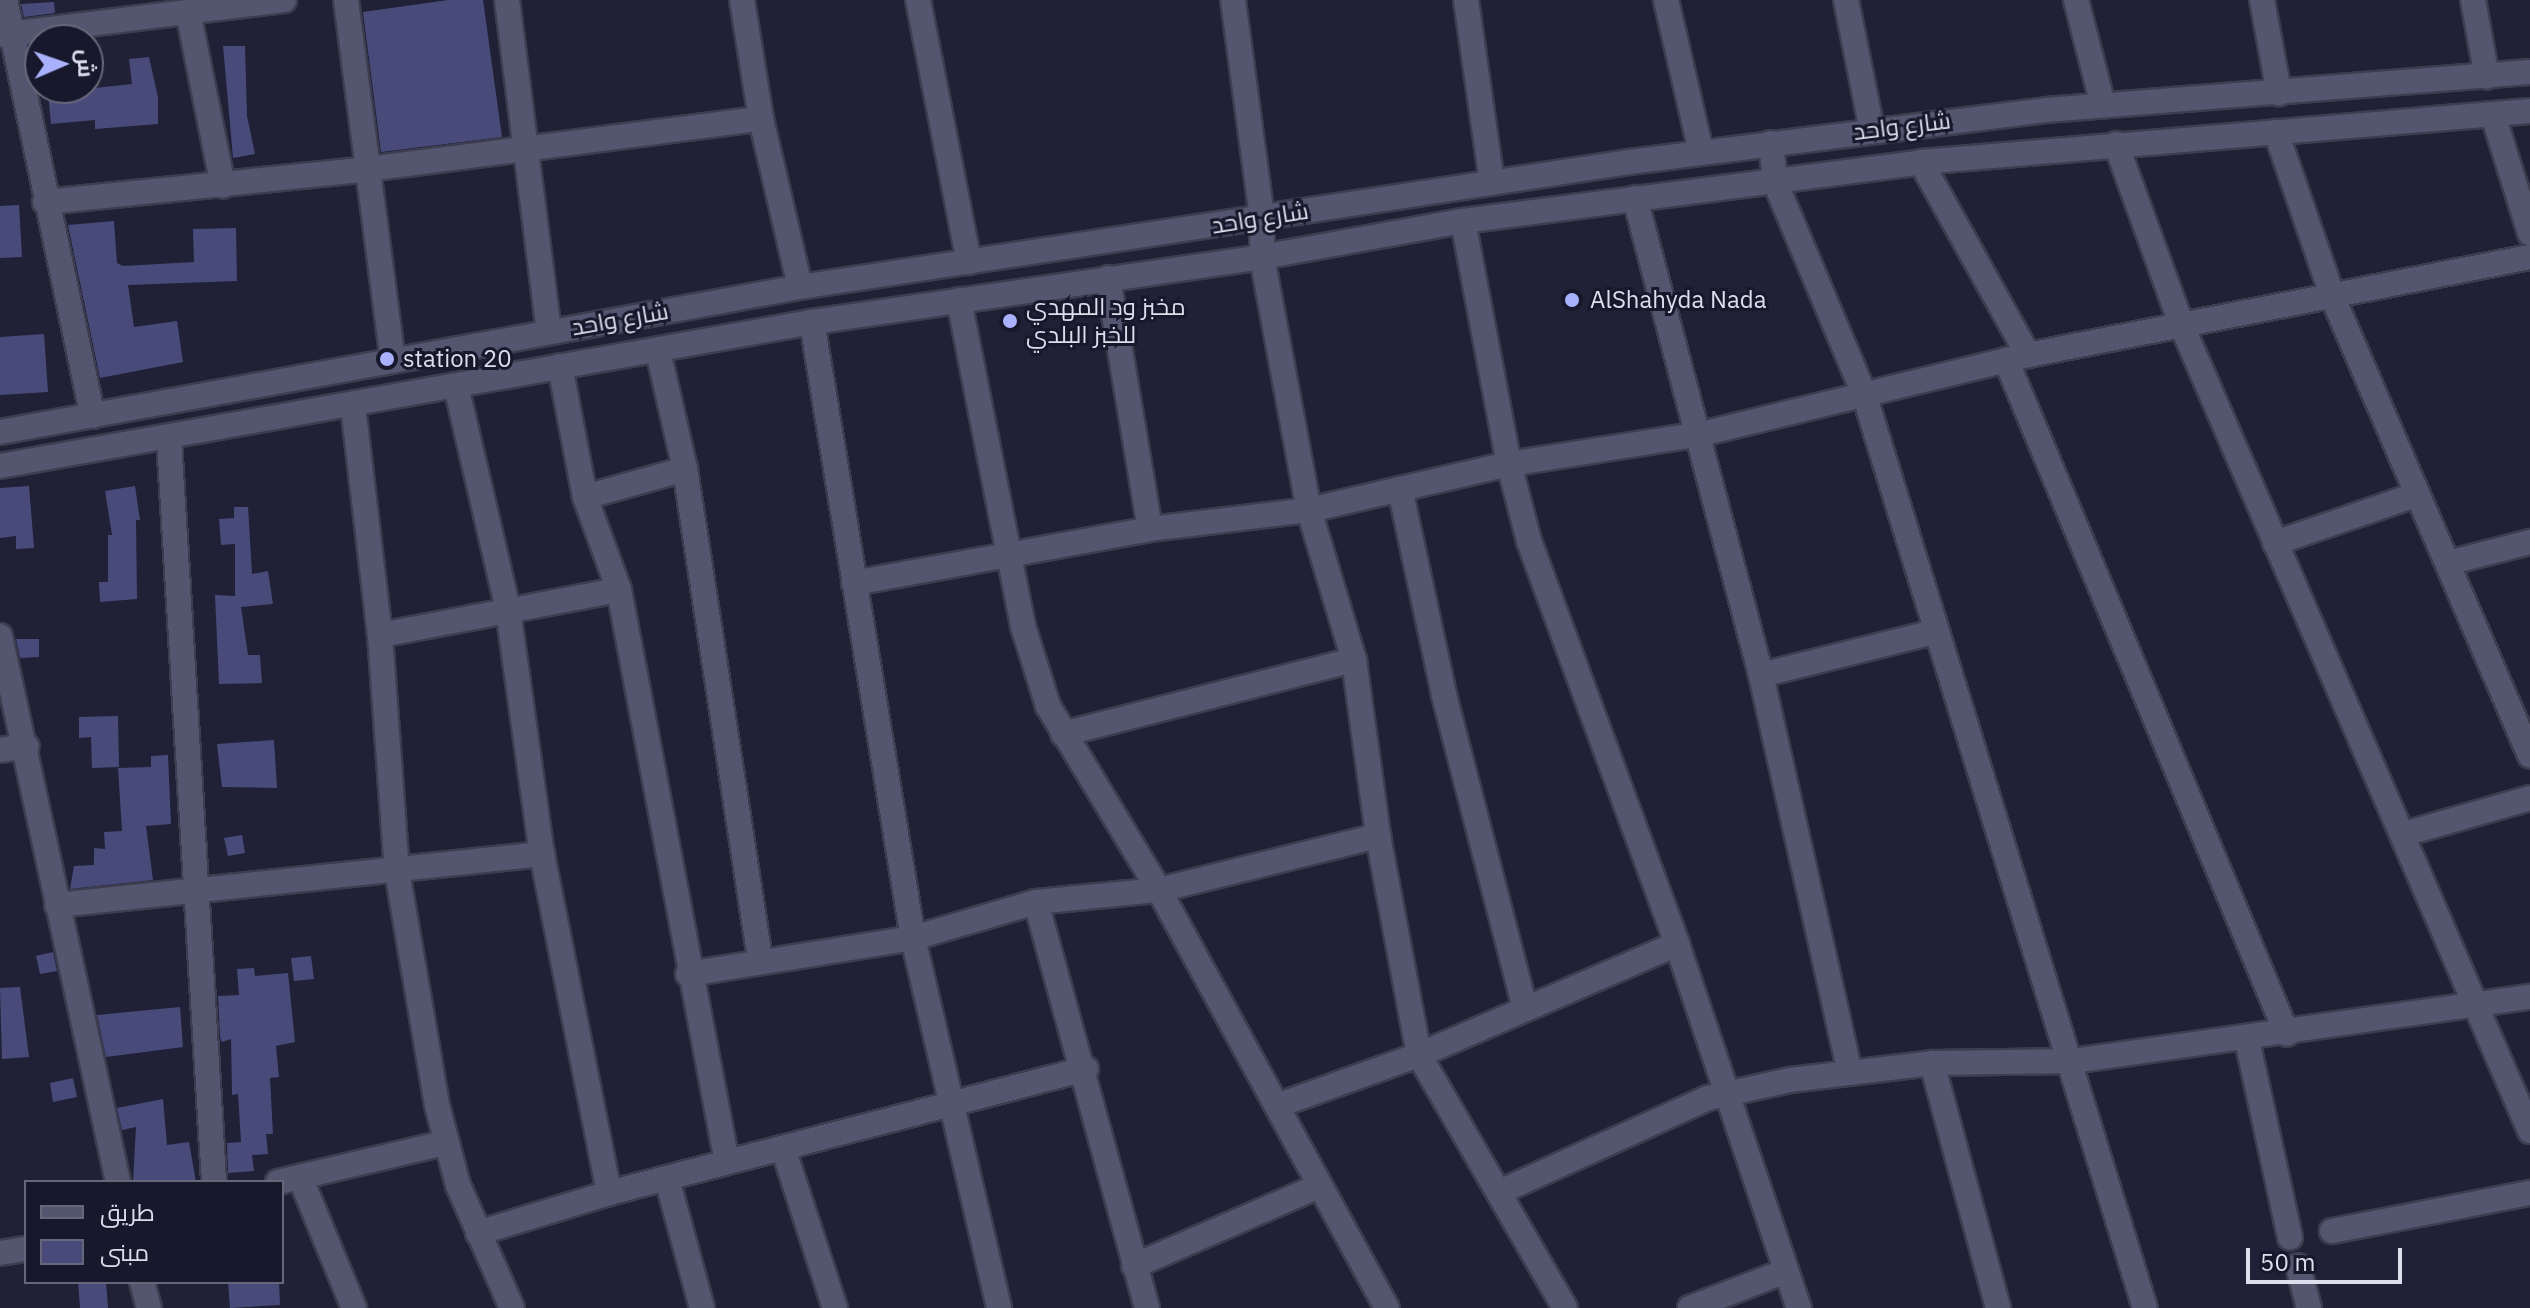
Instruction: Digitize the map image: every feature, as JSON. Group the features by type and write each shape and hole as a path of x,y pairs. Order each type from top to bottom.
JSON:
{"street":[{"path":"5,0 6,34 93,416"},
{"path":"6,34 284,0"},
{"path":"346,0 393,360"},
{"path":"507,0 549,332"},
{"path":"742,0 761,119 800,287"},
{"path":"918,0 969,262"},
{"path":"1233,0 1262,217 1262,257 1309,510 1354,660 1378,836 1419,1055 1502,1191 1565,1308"},
{"path":"1466,0 1492,183"},
{"path":"1666,0 1701,152"},
{"path":"1846,0 1872,130"},
{"path":"2076,0 2103,105"},
{"path":"2262,0 2279,93"},
{"path":"2473,0 2487,77"},
{"path":"188,12 223,185"},
{"name":"شارع واحد","path":"0,432 800,287 1701,152 2103,105 2530,72"},
{"name":"شارع واحد","path":"0,466 169,439 812,322 1262,257 1463,221 1921,162 2530,111"},
{"path":"2493,115 2530,233"},
{"path":"45,202 368,169 525,146 761,119"},
{"path":"2276,132 2333,298 2415,495 2448,563 2530,755"},
{"path":"1771,143 1775,182 1864,394 2073,1061 2145,1308"},
{"path":"2116,144 2182,326 2530,1131"},
{"path":"1921,162 2017,357 2287,1034"},
{"path":"1635,198 1701,434 1761,675 1849,1069"},
{"path":"1463,221 1509,464 1529,541 1677,944 1799,1308"},
{"path":"854,583 1150,529 1309,510 1509,464 1701,434 2017,357 2333,298 2530,257"},
{"path":"1108,278 1150,529"},
{"path":"959,300 1036,672 1063,734 1159,890 1387,1308"},
{"path":"812,322 913,938 999,1308"},
{"path":"658,351 685,469 760,960"},
{"path":"560,366 585,497 619,590 688,974 727,1162"},
{"path":"456,386 508,610 542,854 609,1193"},
{"path":"353,406 380,635 397,871 444,1143 478,1233 512,1308"},
{"path":"169,439 214,1180"},
{"path":"585,497 685,469"},
{"path":"1400,489 1444,695 1525,1008"},
{"path":"2275,543 2415,495"},
{"path":"2448,563 2530,542"},
{"path":"380,635 619,590"},
{"path":"1761,675 1937,631"},
{"path":"0,636 27,746 57,905 118,1180"},
{"path":"1063,734 1354,660"},
{"path":"0,750 27,746"},
{"path":"2404,834 2530,798"},
{"path":"688,974 760,960 913,938 1036,902 1159,890 1378,836"},
{"path":"57,905 542,854"},
{"path":"1036,902 1086,1069 1147,1308"},
{"path":"1279,1105 1419,1055 1677,944"},
{"path":"1502,1191 1727,1092 1849,1069 1932,1063 2073,1061 2247,1040 2530,997"},
{"path":"2247,1040 2290,1237"},
{"path":"1932,1063 1998,1308"},
{"path":"478,1233 609,1193 1086,1069"},
{"path":"354,1308 289,1180 444,1143"},
{"path":"783,1148 835,1308"},
{"path":"667,1179 702,1308"},
{"path":"1134,1266 1319,1186"},
{"path":"2332,1231 2530,1193"},
{"path":"0,1253 24,1249"},
{"path":"2298,1266 2309,1308"},
{"path":"1690,1308 1786,1271"},
{"path":"143,1284 149,1308"}],"building":[{"path":"448,0 483,0 502,137 381,152 363,12"},
{"path":"54,2 55,13 24,17 21,4"},
{"path":"223,46 245,46 247,116 255,154 233,158"},
{"path":"149,57 158,97 158,124 95,129 95,120 51,124 49,104 104,104 104,87 132,84 129,59"},
{"path":"19,205 22,257 0,258 0,206"},
{"path":"114,221 117,263 123,266 194,262 193,229 236,228 237,281 128,285 134,327 177,321 183,362 100,378 68,225"},
{"path":"44,334 48,392 0,395 0,337"},
{"path":"29,486 34,548 16,549 16,536 0,538 0,488"},
{"path":"135,486 140,520 136,520 137,599 100,602 99,582 108,582 108,535 112,535 105,491"},
{"path":"234,507 248,507 252,574 268,571 273,604 241,607 248,655 260,655 262,683 219,684 215,595 235,596 235,544 221,545 219,519 234,518"},
{"path":"16,639 39,639 39,657 20,658"},
{"path":"118,716 119,767 92,768 91,737 79,738 79,717"},
{"path":"274,740 277,788 222,787 217,744"},
{"path":"168,755 171,824 146,826 153,880 70,889 74,866 94,865 94,848 105,849 104,832 122,831 118,768 151,767 151,756"},
{"path":"242,835 245,853 228,856 224,838"},
{"path":"53,952 57,971 40,974 36,956"},
{"path":"311,956 314,979 294,981 291,958"},
{"path":"254,968 255,976 288,973 295,1042 276,1046 279,1077 270,1078 273,1134 266,1134 268,1154 252,1155 254,1171 228,1173 227,1143 241,1142 238,1094 232,1095 231,1039 222,1042 220,1037 218,996 239,995 237,969"},
{"path":"20,987 29,1057 2,1059 0,988"},
{"path":"180,1007 183,1047 106,1057 97,1015"},
{"path":"73,1078 77,1097 53,1102 50,1083"},
{"path":"163,1099 167,1145 189,1142 196,1180 133,1180 136,1127 122,1130 117,1108"},
{"path":"78,1284 106,1284 108,1308 80,1308"},
{"path":"228,1284 279,1284 280,1305 230,1308"}],"place":[{"name":"AlShahyda Nada","path":"1572,300"},
{"name":"مخبز ود المهدي للخبز البلدي","path":"1010,321"},
{"name":"station 20","path":"387,359"}]}
